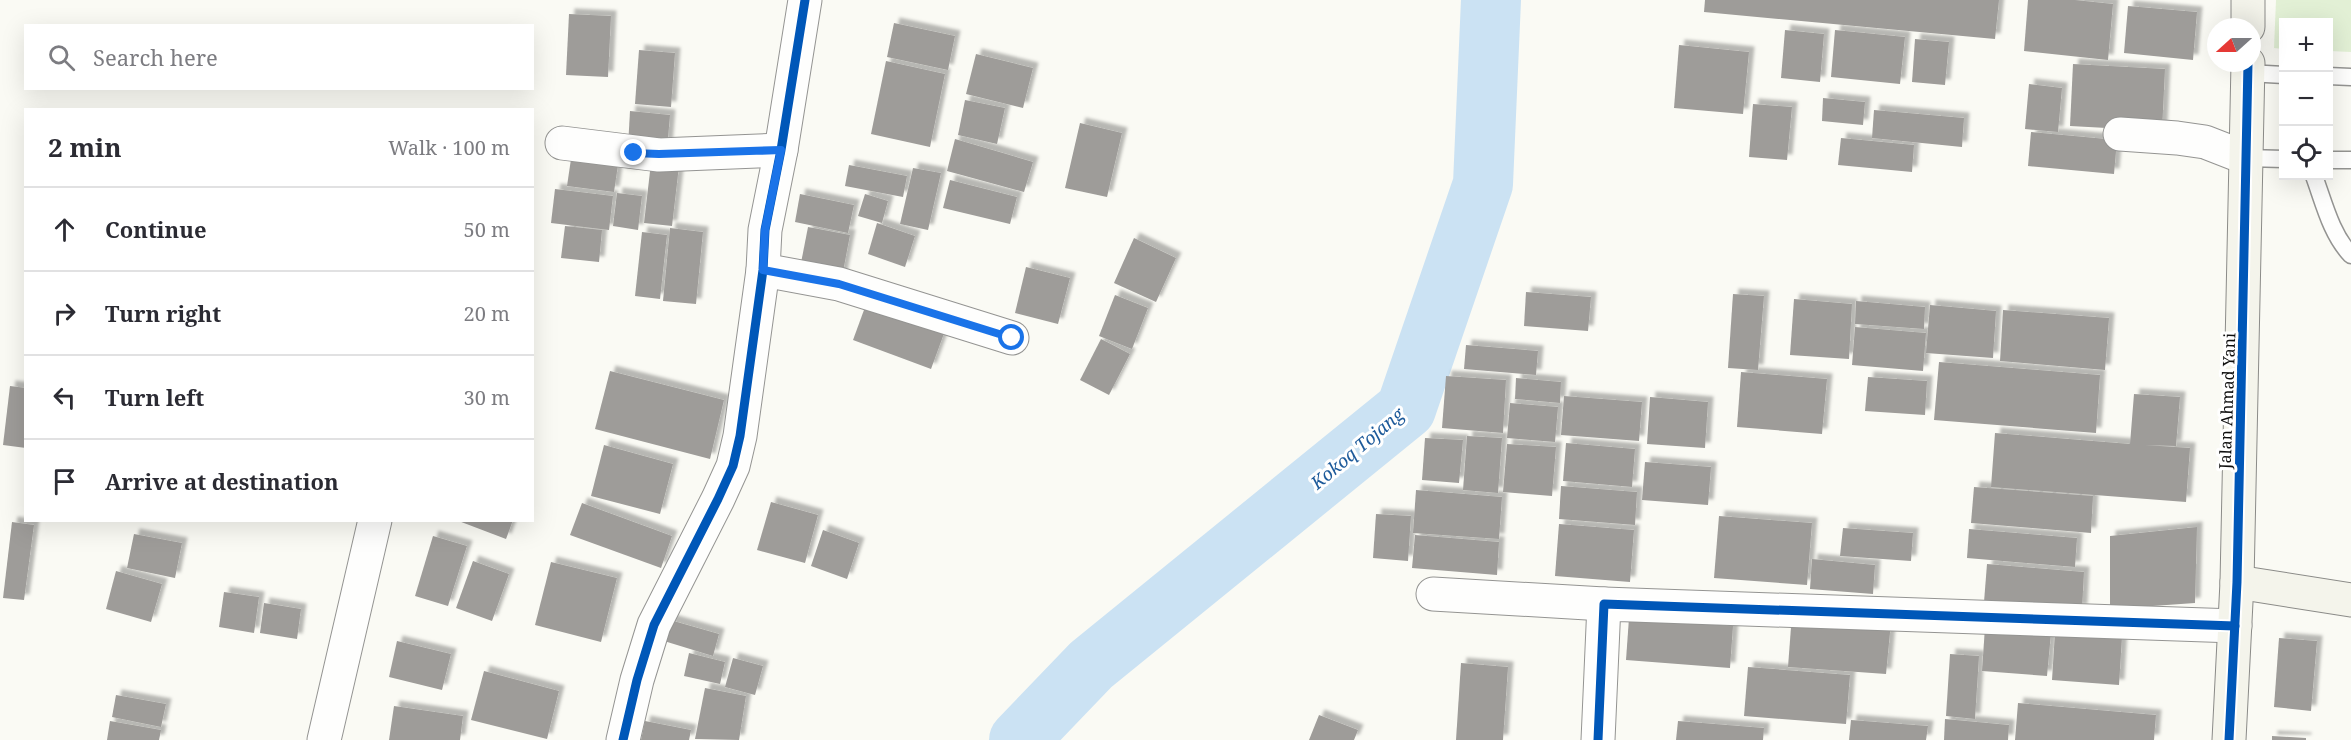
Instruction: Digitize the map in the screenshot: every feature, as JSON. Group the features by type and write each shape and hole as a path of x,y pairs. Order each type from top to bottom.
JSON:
{"street":[{"path":"623,740 654,625 733,466 740,436 763,270 765,230 781,150 805,0"},
{"path":"2248,0 2248,18"},
{"name":"Jalan Ahmad Yani","path":"2229,740 2237,582 2248,72"},
{"path":"2120,134 2205,142 2246,158"},
{"path":"562,143 659,154 781,150"},
{"path":"763,270 839,284 1012,338"},
{"path":"324,740 375,522"},
{"path":"2237,582 2351,600"},
{"path":"1432,594 1604,604 2235,626"},
{"path":"1598,740 1604,604"}],"lane":[{"path":"2261,71 2279,74"},
{"path":"2333,76 2351,77"},
{"path":"2246,158 2279,159"},
{"path":"2333,160 2351,160"},
{"path":"2315,180 2333,229 2351,255"}],"green space":[{"path":"2276,0 2351,0 2351,52 2333,51 2333,18 2279,18 2279,49 2274,48"}],"building":[{"path":"1705,0 1999,0 1995,39 1704,12"},
{"path":"2028,0 2075,0 2113,4 2108,60 2024,51"},
{"path":"2128,6 2197,12 2193,60 2124,53"},
{"path":"569,14 611,16 608,77 566,75"},
{"path":"894,23 955,36 948,70 887,57"},
{"path":"1785,30 1824,34 1820,82 1781,78"},
{"path":"1835,30 1905,37 1900,84 1831,77"},
{"path":"1915,39 1949,42 1945,85 1912,82"},
{"path":"1679,45 1749,52 1743,114 1674,108"},
{"path":"639,50 675,53 671,107 635,104"},
{"path":"976,54 1033,68 1023,108 966,94"},
{"path":"886,61 945,74 930,147 871,134"},
{"path":"2073,64 2165,69 2162,131 2070,126"},
{"path":"2029,84 2062,88 2058,132 2025,129"},
{"path":"1823,98 1865,102 1863,125 1822,121"},
{"path":"965,100 1005,108 997,144 958,135"},
{"path":"1753,104 1792,107 1787,160 1749,157"},
{"path":"1874,110 1964,118 1962,147 1872,138"},
{"path":"630,111 670,115 667,150 628,147"},
{"path":"1080,123 1122,133 1107,197 1065,188"},
{"path":"2031,132 2117,140 2114,174 2028,166"},
{"path":"1841,138 1914,145 1912,172 1838,165"},
{"path":"955,139 1033,162 1024,192 947,171"},
{"path":"571,159 618,165 614,192 567,186"},
{"path":"651,163 679,166 672,226 644,223"},
{"path":"849,165 907,176 903,197 845,186"},
{"path":"913,168 941,173 928,230 900,224"},
{"path":"950,180 1017,197 1010,224 943,208"},
{"path":"555,189 613,196 609,230 551,223"},
{"path":"617,193 642,196 638,230 613,226"},
{"path":"800,194 854,205 848,233 795,222"},
{"path":"865,194 888,201 882,223 858,216"},
{"path":"877,223 915,236 905,267 868,254"},
{"path":"565,226 602,230 599,262 561,258"},
{"path":"808,227 850,235 842,277 800,268"},
{"path":"670,228 703,232 696,304 663,301"},
{"path":"642,232 667,235 660,299 635,296"},
{"path":"1134,238 1176,258 1156,302 1114,283"},
{"path":"1026,267 1070,278 1058,324 1015,313"},
{"path":"1526,292 1591,297 1588,331 1524,326"},
{"path":"1733,294 1764,296 1758,370 1728,368"},
{"path":"1115,295 1148,308 1132,349 1099,336"},
{"path":"868,299 946,328 931,369 853,340"},
{"path":"1794,299 1852,304 1849,359 1790,355"},
{"path":"1856,301 1925,307 1924,329 1855,324"},
{"path":"1930,305 1996,311 1993,358 1926,353"},
{"path":"2003,310 2109,318 2105,370 2000,361"},
{"path":"1855,327 1926,333 1923,371 1852,365"},
{"path":"1101,339 1130,354 1109,395 1080,380"},
{"path":"1466,345 1538,351 1536,375 1464,369"},
{"path":"1939,362 2100,375 2096,433 1934,420"},
{"path":"610,371 724,400 710,459 595,429"},
{"path":"1741,372 1827,379 1822,434 1737,427"},
{"path":"1446,376 1506,380 1503,433 1442,428"},
{"path":"1868,377 1927,381 1925,415 1865,411"},
{"path":"1516,378 1561,382 1560,403 1515,399"},
{"path":"10,386 24,388 24,448 3,445"},
{"path":"2134,394 2180,397 2176,446 2145,445 2190,448 2186,502 1991,487 1995,433 2130,444"},
{"path":"1564,396 1642,402 1639,441 1561,435"},
{"path":"1650,397 1708,402 1705,448 1647,444"},
{"path":"1510,403 1558,407 1555,442 1507,438"},
{"path":"1467,436 1502,438 1498,493 1463,490"},
{"path":"1425,438 1463,440 1459,483 1422,480"},
{"path":"1566,443 1635,449 1632,487 1563,481"},
{"path":"1507,444 1556,447 1552,496 1503,492"},
{"path":"604,445 673,464 660,514 591,496"},
{"path":"1645,462 1711,467 1708,505 1642,500"},
{"path":"1561,486 1637,492 1635,525 1559,519"},
{"path":"1974,487 2093,496 2091,533 1971,523"},
{"path":"1416,490 1502,497 1499,539 1413,533"},
{"path":"771,502 818,515 805,563 757,550"},
{"path":"582,503 672,536 661,568 570,535"},
{"path":"1376,514 1411,516 1408,561 1373,558"},
{"path":"1719,516 1812,523 1807,585 1714,578"},
{"path":"12,522 34,525 24,600 3,598"},
{"path":"461,522 512,522 506,539"},
{"path":"1559,524 1634,530 1630,582 1555,576"},
{"path":"2197,527 2195,603 2110,609 2110,536"},
{"path":"1843,528 1913,533 1911,561 1840,556"},
{"path":"1969,529 2077,538 2075,567 1967,558"},
{"path":"823,530 859,543 847,579 811,566"},
{"path":"134,534 182,543 175,578 127,568"},
{"path":"1415,535 1499,542 1497,575 1412,568"},
{"path":"433,536 467,546 448,606 415,596"},
{"path":"1812,559 1875,565 1873,594 1810,589"},
{"path":"473,561 509,574 492,621 456,608"},
{"path":"551,562 617,578 601,642 535,625"},
{"path":"1987,564 2084,572 2082,610 1984,602"},
{"path":"116,571 162,584 151,622 106,609"},
{"path":"224,592 259,597 254,633 219,627"},
{"path":"264,603 301,609 297,639 260,633"},
{"path":"1792,614 1891,622 1886,674 1788,667"},
{"path":"1629,618 1733,626 1730,668 1626,660"},
{"path":"670,620 719,634 713,656 664,641"},
{"path":"1985,627 2051,633 2047,676 1982,671"},
{"path":"2055,632 2122,637 2119,685 2052,680"},
{"path":"2279,638 2317,641 2311,711 2274,707"},
{"path":"397,641 451,654 442,690 389,677"},
{"path":"689,653 725,662 720,684 684,676"},
{"path":"1950,654 1979,656 1975,719 1946,716"},
{"path":"733,658 763,666 755,695 725,687"},
{"path":"1461,663 1508,667 1503,740 1456,740"},
{"path":"1748,667 1850,675 1846,724 1744,716"},
{"path":"484,671 559,691 547,739 471,720"},
{"path":"705,688 746,696 739,740 695,739"},
{"path":"116,695 166,704 161,727 112,717"},
{"path":"2018,703 2156,715 2154,740 2015,740"},
{"path":"394,706 463,716 460,740 389,740"},
{"path":"1319,715 1358,730 1354,740 1309,740"},
{"path":"1945,719 2009,725 2008,740 1944,740"},
{"path":"1851,720 1928,726 1926,740 1849,740"},
{"path":"110,721 161,730 159,740 107,740"},
{"path":"645,721 691,730 689,740 641,740"},
{"path":"1678,721 1764,728 1763,740 1676,740"},
{"path":"2272,736 2306,738 2306,740 2272,740"}],"waterway":[{"name":"Kokoq Tojang","path":"1019,740 1091,665 1406,409 1483,184 1491,0"}],"cycle path":[{"path":"623,740 637,680 654,625 733,466 740,436 763,270 765,230 781,150 805,0"},
{"path":"2229,740 2237,582 2248,72"},
{"path":"1598,740 1604,604 2235,626"}],"route":[{"path":"634,153 781,150 765,230 763,270 839,284 1012,338"}]}
